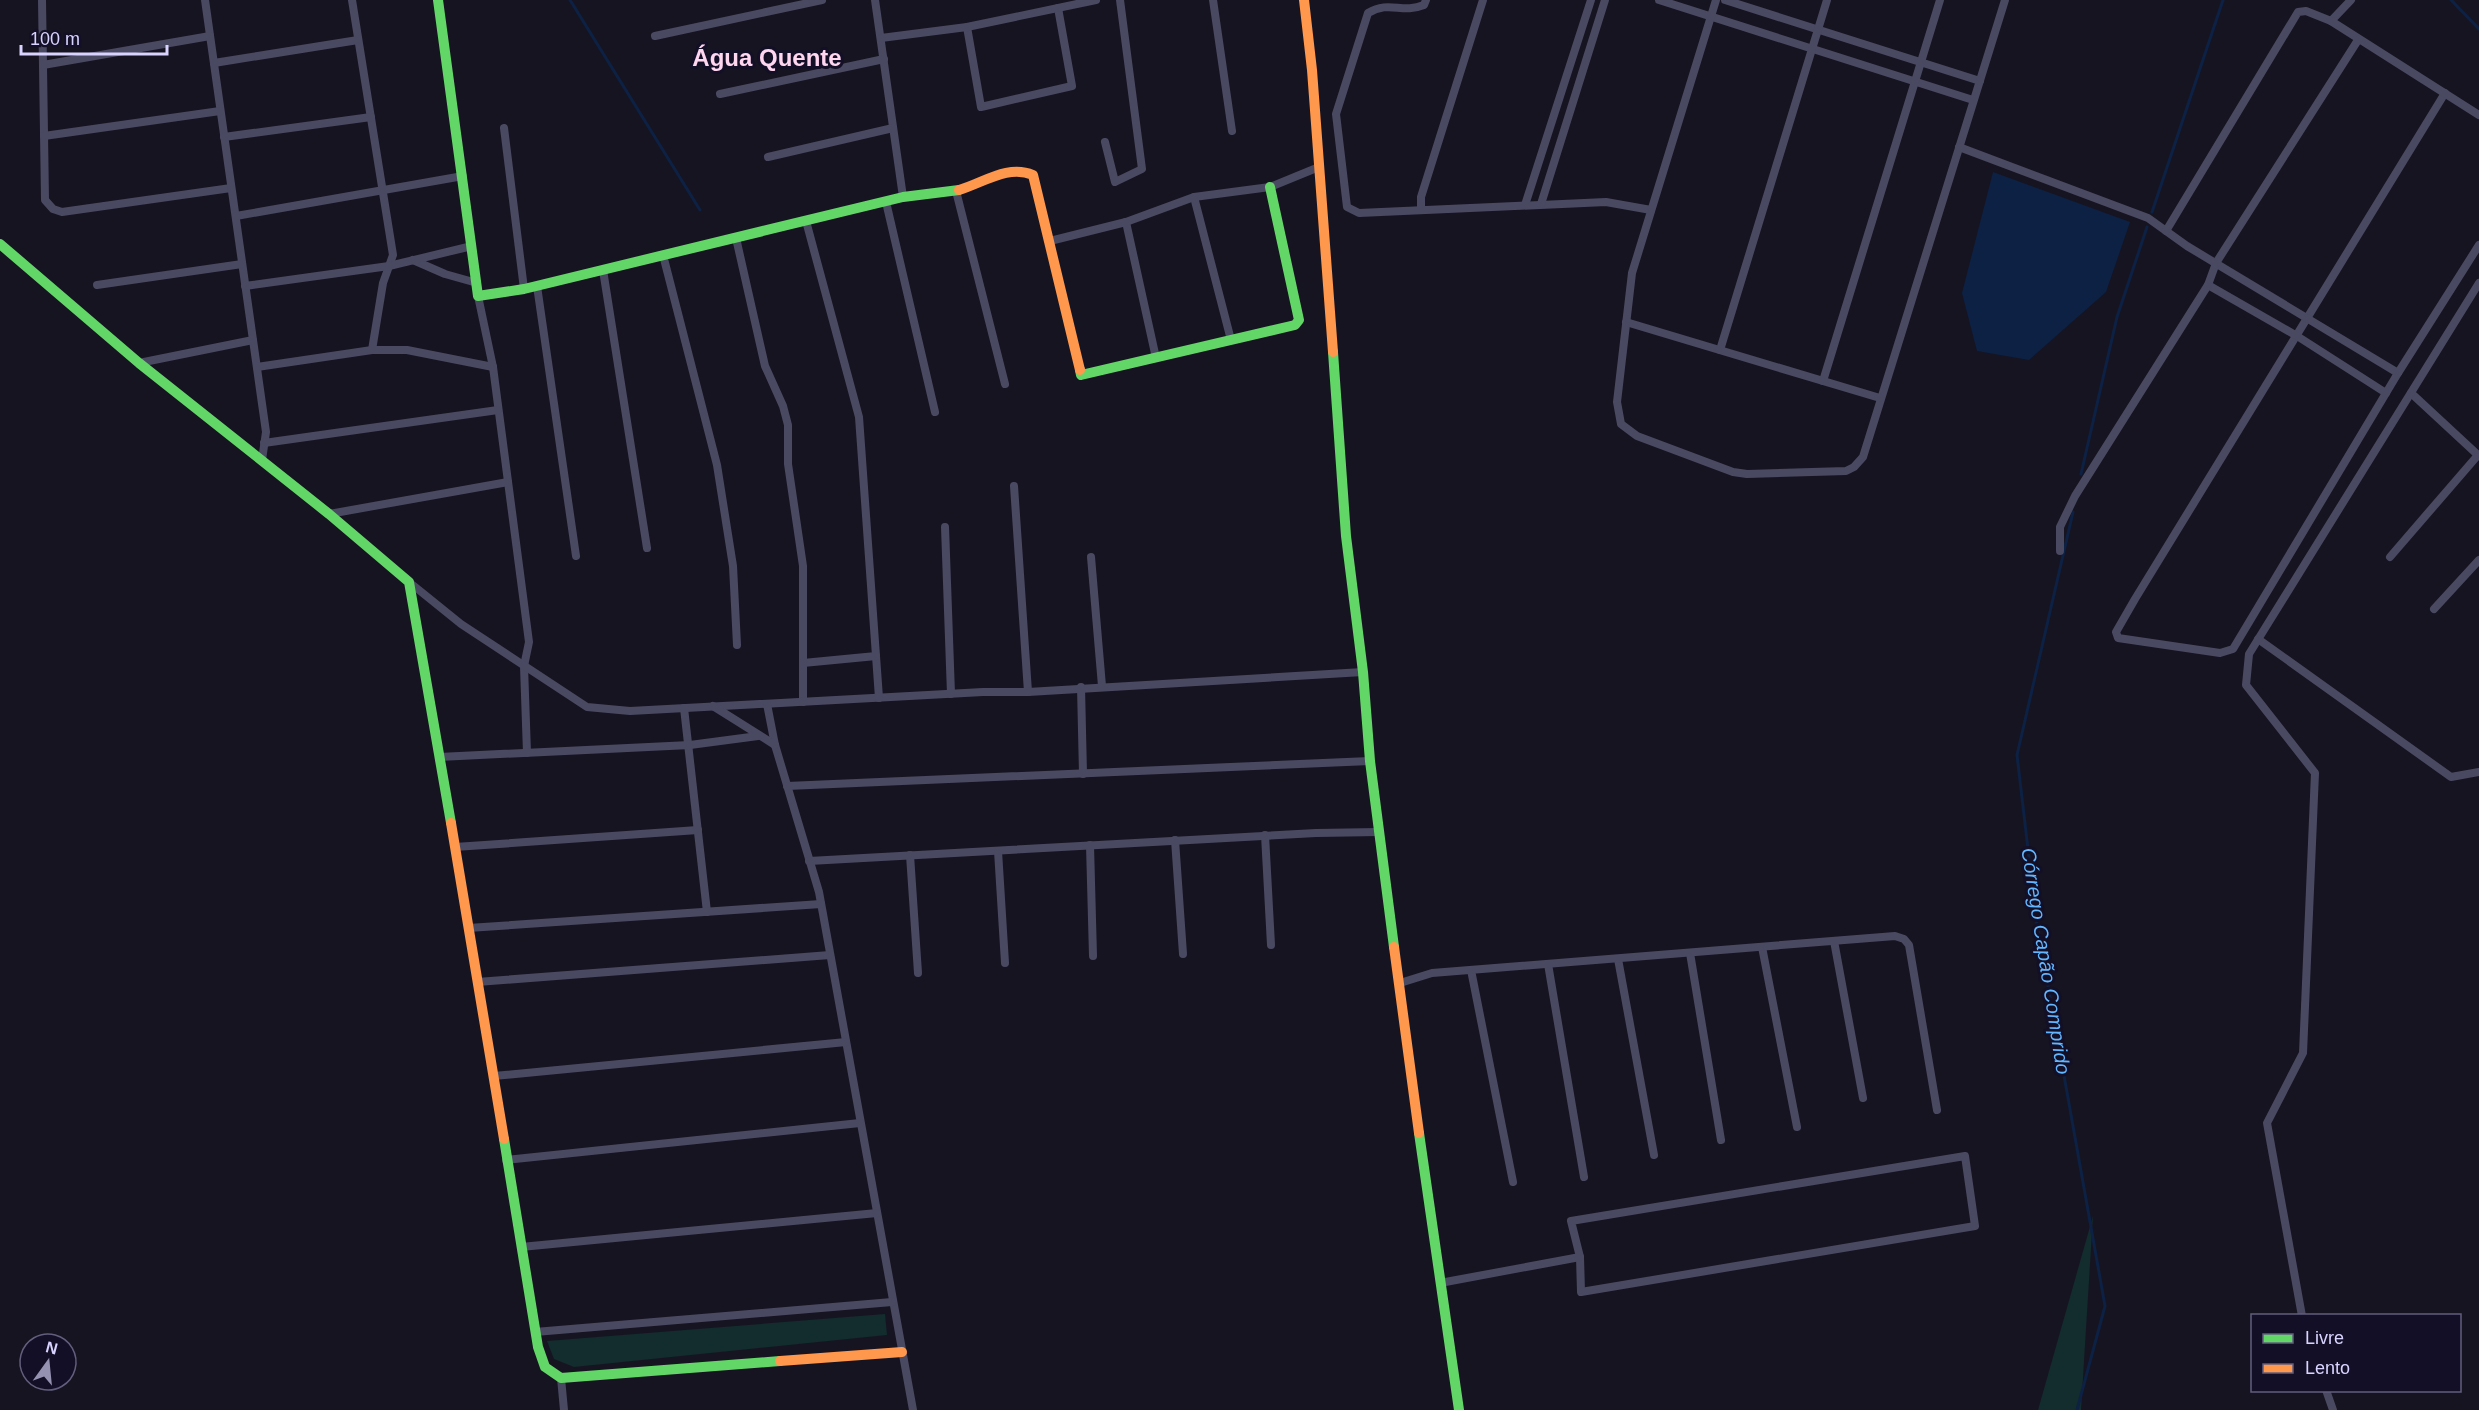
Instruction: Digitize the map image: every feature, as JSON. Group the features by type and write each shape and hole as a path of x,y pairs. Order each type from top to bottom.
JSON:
{"street":[{"path":"42,0 45,200 53,208 62,212 231,188"},
{"path":"205,0 266,432 262,460"},
{"path":"352,0 393,255 383,283 372,350"},
{"path":"438,0 478,296 493,367 529,642 524,666 527,753"},
{"path":"655,36 822,0"},
{"path":"875,0 903,197"},
{"path":"881,39 967,27 1096,0"},
{"path":"1105,142 1115,182 1142,169 1119,0"},
{"path":"1213,0 1232,130"},
{"path":"1304,0 1319,167 1346,536 1363,672 1370,761 1459,1410"},
{"path":"1426,0 1424,5 1416,8 1389,1 1377,4 1368,13 1336,114 1347,207 1359,213 1606,202 1651,210"},
{"path":"1421,210 1422,197 1483,0"},
{"path":"1525,205 1591,0"},
{"path":"1541,204 1605,0"},
{"path":"1659,0 1973,100"},
{"path":"1716,0 1632,273 1617,402 1621,424 1637,436 1733,472 1747,474 1846,471 1854,467 1863,457 2005,0"},
{"path":"1725,0 1980,81"},
{"path":"1720,350 1827,0"},
{"path":"1823,381 1940,0"},
{"path":"2331,21 2351,0"},
{"path":"967,27 981,107 1072,87 1058,8"},
{"path":"2166,231 2298,12 2306,11 2331,21 2479,115"},
{"path":"43,65 210,36"},
{"path":"213,63 358,40"},
{"path":"2060,551 2060,527 2075,496 2208,285 2216,263 2358,40"},
{"path":"720,94 884,59"},
{"path":"2445,93 2135,599 2116,632 2118,638 2220,653 2234,649 2398,373 2479,245"},
{"path":"44,136 220,111"},
{"path":"224,137 371,117"},
{"path":"504,128 524,289"},
{"path":"768,157 893,128"},
{"path":"1959,147 2133,211 2398,373"},
{"path":"1050,241 1126,222 1194,198 1269,187 1319,167"},
{"path":"478,296 537,286 903,197 956,191 1012,171 1028,171 1033,175 1081,375 1295,325 1299,320 1269,187"},
{"path":"236,216 462,176"},
{"path":"956,191 1005,384"},
{"path":"1194,198 1231,340"},
{"path":"886,202 934,412"},
{"path":"806,221 859,417 879,698"},
{"path":"1126,222 1156,358"},
{"path":"736,238 765,366 783,406 788,425 788,464 803,566 803,702"},
{"path":"0,244 138,363 329,514 461,624 587,707 630,711 1028,692 1081,687 1363,672"},
{"path":"245,286 389,266 472,246"},
{"path":"663,255 717,465 733,566 737,645"},
{"path":"413,260 445,274 477,283"},
{"path":"97,285 242,264"},
{"path":"603,270 647,548"},
{"path":"2302,1314 2267,1123 2303,1053 2315,773 2246,685 2249,654 2479,283"},
{"path":"2208,285 2297,336 2386,393"},
{"path":"537,286 576,556"},
{"path":"1626,322 1880,398"},
{"path":"138,363 253,340"},
{"path":"257,367 372,350 407,350 493,367"},
{"path":"2390,557 2479,455 2411,393"},
{"path":"264,443 498,410"},
{"path":"329,514 508,482"},
{"path":"1014,486 1028,692"},
{"path":"945,527 951,694"},
{"path":"1091,557 1102,686"},
{"path":"2434,609 2479,560"},
{"path":"409,582 494,1076 535,1332 545,1367 561,1378 902,1352"},
{"path":"2258,639 2451,777 2479,772"},
{"path":"803,663 876,656"},
{"path":"1081,687 1083,774"},
{"path":"767,704 775,745 821,904 913,1410"},
{"path":"713,706 775,745"},
{"path":"684,708 690,745 707,912"},
{"path":"439,757 690,745 758,736"},
{"path":"787,786 1370,761"},
{"path":"455,847 698,830"},
{"path":"809,861 1379,831"},
{"path":"1264,836 1270,945"},
{"path":"1175,840 1183,954"},
{"path":"1090,845 1094,956"},
{"path":"998,850 1005,963"},
{"path":"910,855 918,973"},
{"path":"468,928 821,904"},
{"path":"1400,983 1432,973 1895,936 1904,939 1909,945 1937,1110"},
{"path":"1834,941 1863,1098"},
{"path":"1762,947 1797,1127"},
{"path":"1690,953 1721,1140"},
{"path":"477,982 830,955"},
{"path":"1618,959 1654,1155"},
{"path":"1548,964 1584,1177"},
{"path":"1471,970 1513,1182"},
{"path":"494,1076 846,1042"},
{"path":"506,1160 860,1123"},
{"path":"1965,1156 1975,1226 1581,1292 1580,1257 1571,1221 1965,1156"},
{"path":"521,1247 876,1213"},
{"path":"1440,1283 1580,1257"},
{"path":"535,1332 892,1302"},
{"path":"561,1378 564,1410"},
{"path":"2327,1392 2333,1410"}],"green space":[{"path":"2093,1216 2081,1410 2038,1410"},
{"path":"885,1314 887,1335 574,1367 554,1359 547,1341"}],"water":[{"path":"1993,172 2130,222 2106,292 2029,360 1977,351 1962,293"}],"waterway":[{"path":"570,0 700,210"},
{"name":"Córrego Capão Comprido","path":"2152,212 2223,0"},
{"path":"2451,0 2479,29"},
{"name":"Córrego Capão Comprido","path":"2081,474 2117,317 2147,227"},
{"name":"Córrego Capão Comprido","path":"2073,512 2017,755 2036,918 2105,1306 2077,1410"}],"traffic: fast":[{"path":"438,0 478,296 524,289 903,197 959,190"},
{"path":"1080,370 1081,375 1295,325 1299,320 1270,187"},
{"path":"0,244 139,363 329,514 409,582 451,823"},
{"path":"1333,352 1346,536 1363,672 1370,761 1394,947"},
{"path":"1419,1133 1459,1410"},
{"path":"504,1139 538,1347 545,1367 561,1378 780,1361"}],"traffic: slow":[{"path":"1304,0 1312,70 1333,352"},
{"path":"959,190 1005,173 1024,172 1033,175 1080,370"},
{"path":"451,823 504,1139"},
{"path":"1394,947 1419,1133"},
{"path":"780,1361 902,1352"}],"district":[{"name":"Água Quente","path":"767,57"}]}
